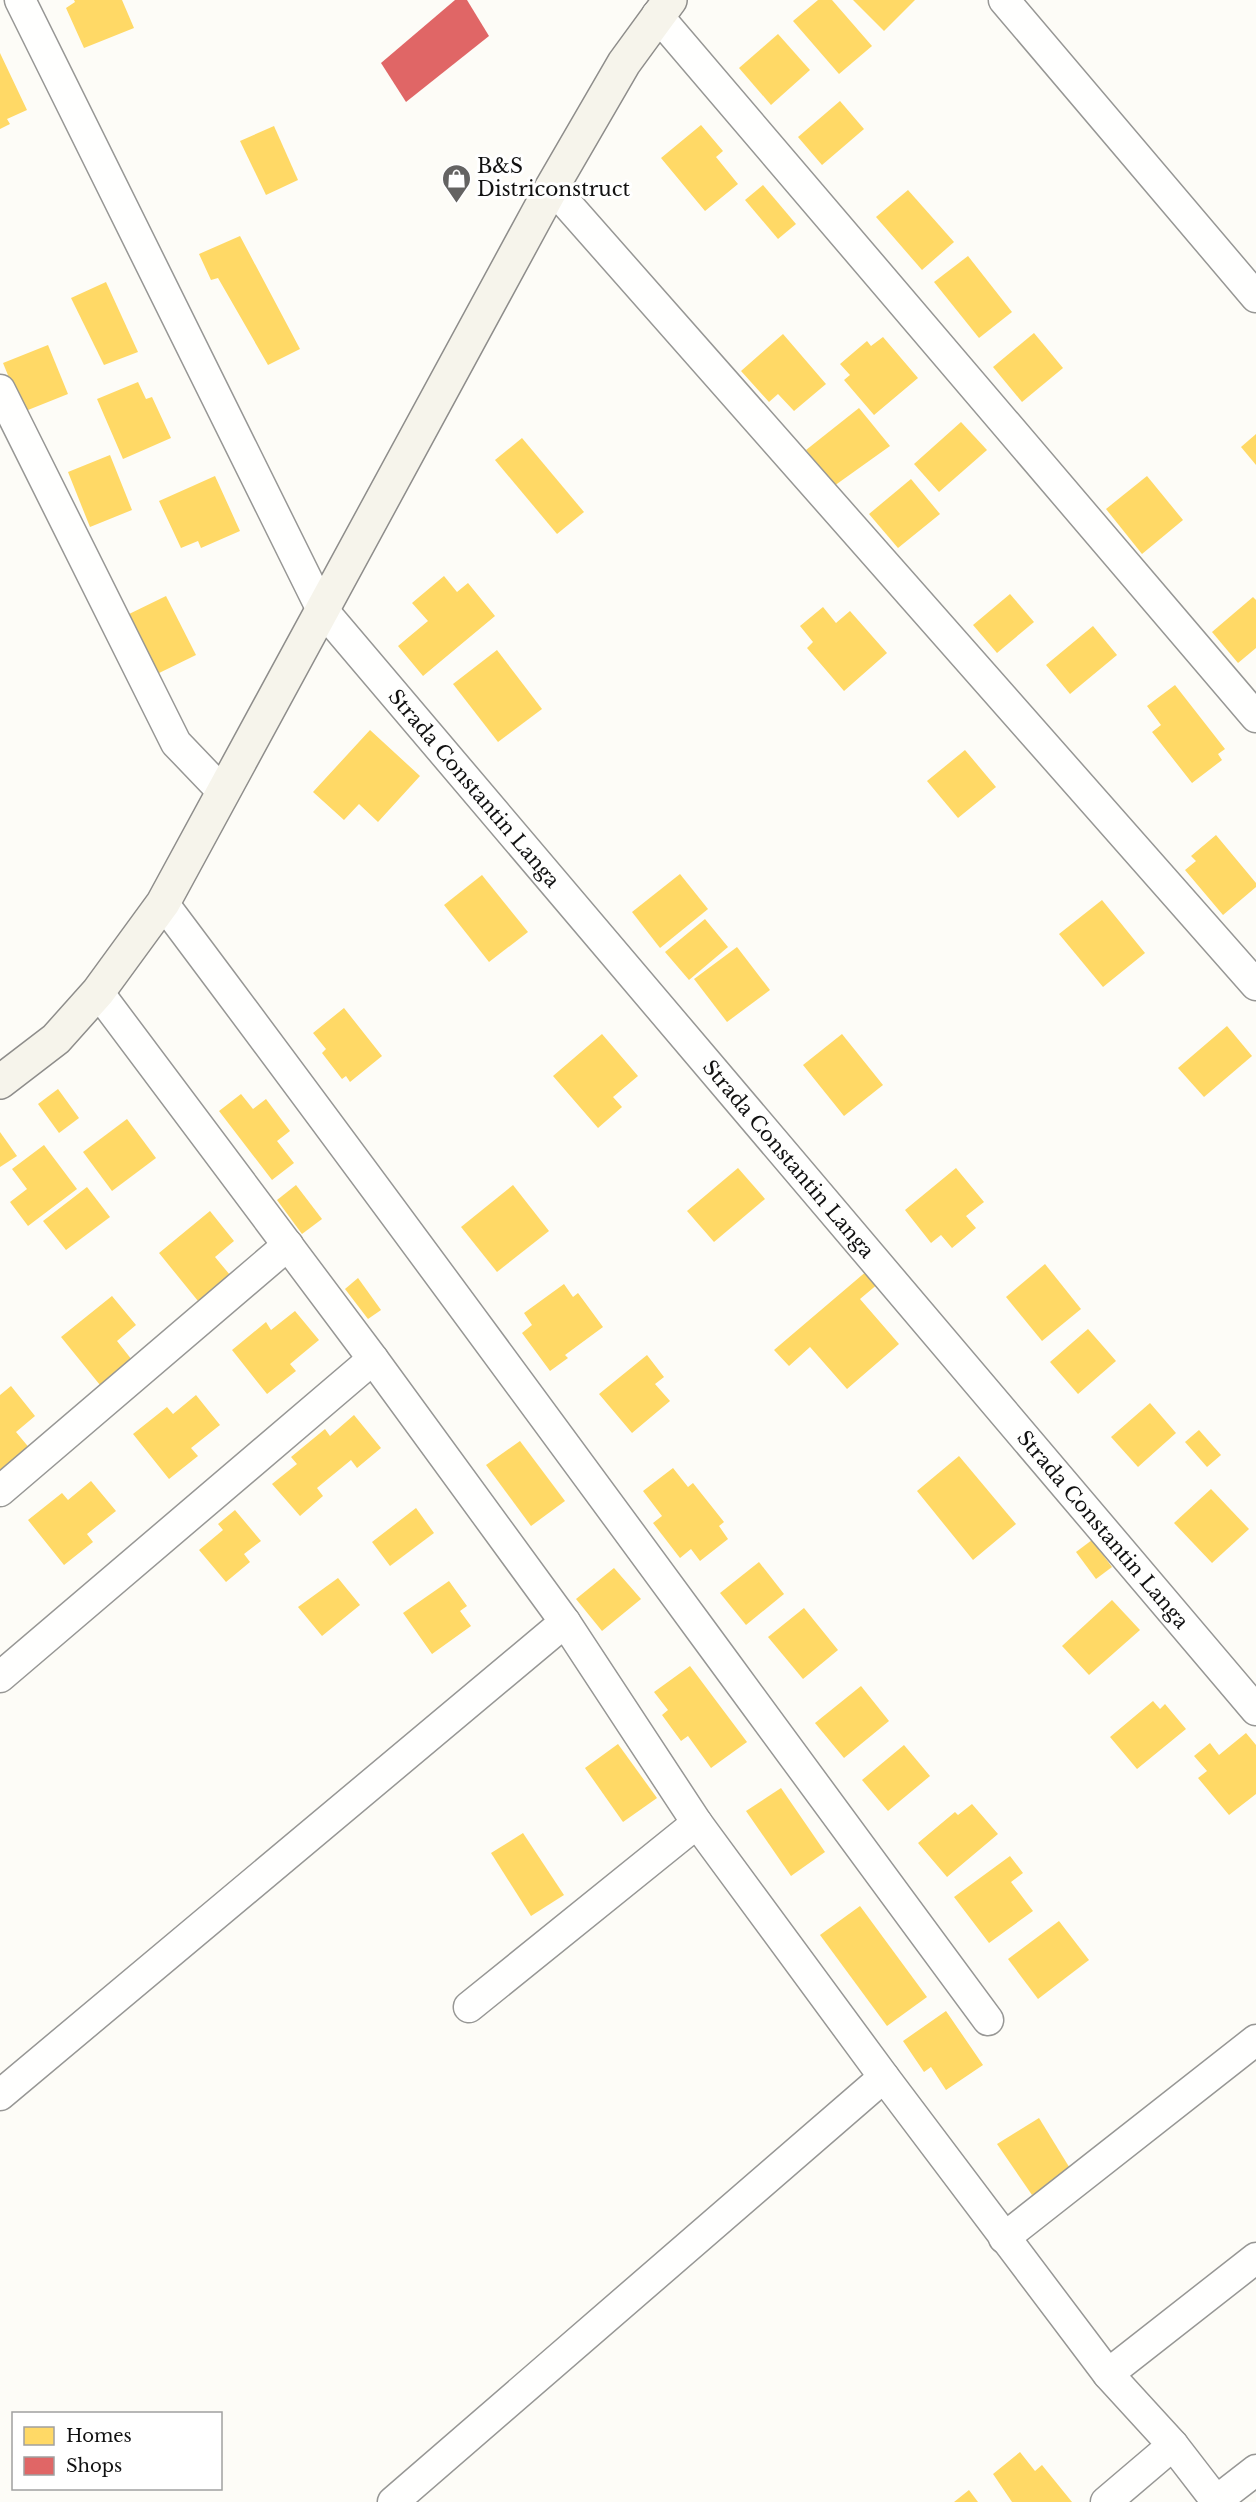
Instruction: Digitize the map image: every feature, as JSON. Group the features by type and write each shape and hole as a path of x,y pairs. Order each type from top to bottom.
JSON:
{"main road":[{"path":"0,1082 56,1039 98,992 163,903 224,793 321,608 552,187 624,63 664,8"}],"street":[{"name":"Strada Constantin Langa","path":"20,0 321,608 1256,1710"},
{"path":"1004,0 1256,297"},
{"path":"664,8 1256,717"},
{"path":"552,187 1256,985"},
{"path":"0,390 176,743 224,793"},
{"path":"163,903 433,1262 707,1640 988,2020"},
{"path":"98,992 373,1359 565,1623 697,1823 1004,2238 1108,2374 1173,2445 1216,2502 1256,2470"},
{"path":"0,1491 288,1245"},
{"path":"0,1677 373,1359"},
{"path":"0,2096 565,1623"},
{"path":"469,2007 697,1823"},
{"path":"1004,2238 1256,2040"},
{"path":"393,2502 884,2077"},
{"path":"1108,2374 1256,2259"},
{"path":"1106,2502 1173,2445"}],"building: Homes":[{"path":"74,0 122,0 134,28 84,48 66,8 75,2"},
{"path":"818,0 832,0 872,46 839,74 793,21"},
{"path":"853,0 915,0 884,31"},
{"path":"778,34 810,70 771,105 739,68"},
{"path":"0,53 27,110 7,119 10,124 0,129"},
{"path":"840,101 864,129 822,165 798,137"},
{"path":"701,125 723,151 716,157 738,184 705,211 661,158"},
{"path":"274,126 298,180 266,195 240,141"},
{"path":"763,185 796,224 778,239 745,200"},
{"path":"908,190 954,242 922,270 876,217"},
{"path":"240,236 300,349 268,365 218,278 211,280 199,254"},
{"path":"968,256 1012,312 979,338 934,282"},
{"path":"106,282 138,352 104,365 71,298"},
{"path":"1034,333 1063,368 1022,402 993,367"},
{"path":"783,334 826,384 794,411 778,394 769,402 741,371"},
{"path":"883,337 918,378 874,415 844,380 850,375 840,364 867,341 871,346"},
{"path":"48,345 68,394 23,412 3,363"},
{"path":"138,382 146,399 152,397 171,438 123,459 97,399"},
{"path":"859,408 890,446 834,486 806,450"},
{"path":"961,422 987,450 939,492 914,464"},
{"path":"1256,434 1256,465 1241,447"},
{"path":"522,438 584,512 557,534 495,460"},
{"path":"110,455 132,510 90,527 68,472"},
{"path":"215,476 240,531 201,548 198,541 181,548 159,501"},
{"path":"1147,476 1183,520 1142,554 1106,509"},
{"path":"911,479 940,514 898,548 869,514"},
{"path":"444,576 457,592 468,583 495,616 423,676 398,646 428,621 412,603"},
{"path":"1010,594 1034,622 997,653 973,625"},
{"path":"166,596 196,655 155,675 125,616"},
{"path":"1253,597 1256,600 1256,648 1238,663 1212,632"},
{"path":"823,607 836,623 850,611 887,653 844,691 807,648 813,642 800,626"},
{"path":"1093,626 1117,655 1070,694 1046,665"},
{"path":"497,650 542,709 498,742 453,684"},
{"path":"1175,685 1225,749 1218,754 1222,760 1192,783 1152,732 1161,725 1147,706"},
{"path":"370,730 420,776 378,822 359,804 344,820 313,792"},
{"path":"965,750 996,787 958,818 927,781"},
{"path":"1216,835 1256,883 1256,887 1223,915 1185,870 1196,861 1191,856"},
{"path":"680,874 708,909 660,948 632,912"},
{"path":"482,875 528,932 489,962 444,905"},
{"path":"1102,900 1145,953 1103,987 1059,934"},
{"path":"705,919 728,947 689,980 665,952"},
{"path":"737,947 770,990 727,1022 694,979"},
{"path":"344,1008 382,1056 350,1082 346,1076 342,1079 322,1053 326,1049 313,1033"},
{"path":"1227,1026 1252,1056 1204,1097 1178,1068"},
{"path":"602,1034 638,1076 613,1097 622,1107 598,1128 553,1076"},
{"path":"842,1034 883,1085 844,1116 803,1065"},
{"path":"58,1089 79,1118 59,1133 38,1104"},
{"path":"241,1094 253,1109 266,1099 290,1131 277,1141 294,1163 272,1180 219,1111"},
{"path":"127,1119 156,1158 112,1191 83,1152"},
{"path":"0,1132 17,1156 0,1167"},
{"path":"44,1145 77,1189 28,1226 10,1202 27,1189 12,1169"},
{"path":"738,1168 765,1199 714,1242 687,1211"},
{"path":"956,1168 984,1202 966,1216 976,1228 952,1248 941,1235 931,1243 905,1210"},
{"path":"296,1185 322,1219 302,1234 277,1200"},
{"path":"513,1185 549,1231 497,1272 461,1227"},
{"path":"87,1187 110,1217 66,1250 43,1221"},
{"path":"210,1211 234,1241 215,1257 230,1275 198,1301 159,1253"},
{"path":"1045,1264 1081,1309 1042,1341 1006,1297"},
{"path":"868,1270 879,1283 860,1299 899,1344 847,1389 810,1347 789,1366 774,1350"},
{"path":"358,1278 381,1310 368,1319 345,1289"},
{"path":"564,1284 573,1297 578,1293 603,1327 565,1355 568,1358 550,1371 522,1333 532,1325 524,1313"},
{"path":"112,1296 136,1325 117,1341 132,1360 100,1385 61,1337"},
{"path":"295,1311 319,1340 290,1364 296,1371 267,1394 232,1350 266,1322 271,1330"},
{"path":"1088,1329 1116,1361 1078,1394 1050,1362"},
{"path":"647,1355 664,1377 655,1384 670,1401 632,1433 599,1394"},
{"path":"11,1386 35,1416 16,1432 31,1450 0,1475 0,1395"},
{"path":"196,1395 220,1425 191,1448 198,1456 169,1479 133,1434 167,1407 173,1414"},
{"path":"1150,1403 1176,1433 1138,1467 1111,1437"},
{"path":"354,1415 381,1448 357,1468 351,1460 317,1488 323,1496 300,1516 272,1484 297,1464 291,1457 325,1429 330,1436"},
{"path":"1199,1430 1221,1455 1207,1467 1185,1442"},
{"path":"520,1441 565,1501 531,1526 486,1465"},
{"path":"959,1456 1016,1524 973,1560 917,1491"},
{"path":"673,1468 688,1487 693,1483 724,1522 719,1526 728,1539 700,1561 691,1549 680,1558 653,1523 662,1516 643,1491"},
{"path":"91,1481 116,1511 87,1534 93,1542 64,1565 28,1520 62,1493 68,1500"},
{"path":"1211,1489 1249,1529 1212,1563 1174,1523"},
{"path":"416,1508 434,1533 390,1566 372,1542"},
{"path":"235,1510 261,1541 244,1554 250,1562 226,1582 199,1550 223,1530 218,1524"},
{"path":"1092,1540 1112,1567 1096,1579 1076,1552"},
{"path":"759,1562 784,1594 746,1625 720,1593"},
{"path":"614,1568 641,1599 602,1631 576,1599"},
{"path":"338,1578 360,1605 322,1636 298,1607"},
{"path":"449,1581 467,1606 460,1611 471,1626 432,1654 403,1613"},
{"path":"1112,1600 1140,1630 1089,1675 1062,1646"},
{"path":"804,1608 838,1650 803,1679 768,1637"},
{"path":"690,1666 747,1742 711,1768 688,1736 681,1741 662,1715 668,1710 654,1692"},
{"path":"861,1686 889,1721 844,1758 815,1723"},
{"path":"1153,1701 1160,1709 1165,1704 1186,1729 1137,1769 1110,1737"},
{"path":"1246,1733 1256,1745 1256,1794 1229,1815 1198,1778 1207,1771 1194,1756 1210,1743 1219,1755"},
{"path":"618,1744 657,1798 623,1822 585,1768"},
{"path":"904,1745 930,1776 888,1811 862,1780"},
{"path":"781,1788 825,1852 791,1876 746,1811"},
{"path":"972,1804 998,1834 947,1877 918,1843 955,1812 958,1815"},
{"path":"523,1833 564,1895 531,1916 491,1853"},
{"path":"1010,1856 1023,1873 1011,1882 1033,1911 989,1943 954,1897"},
{"path":"860,1906 927,1997 887,2026 820,1935"},
{"path":"1059,1921 1089,1960 1038,1999 1008,1959"},
{"path":"946,2011 983,2065 946,2090 931,2067 924,2072 903,2041"},
{"path":"1039,2118 1071,2170 1032,2195 997,2144"},
{"path":"1020,2452 1035,2471 1042,2465 1072,2502 1012,2502 993,2474"},
{"path":"969,2490 978,2502 954,2502"}],"building: Shops":[{"path":"455,0 467,0 489,36 406,102 381,63"}],"place":[{"name":"B&S Districonstruct","path":"456,204"}]}
